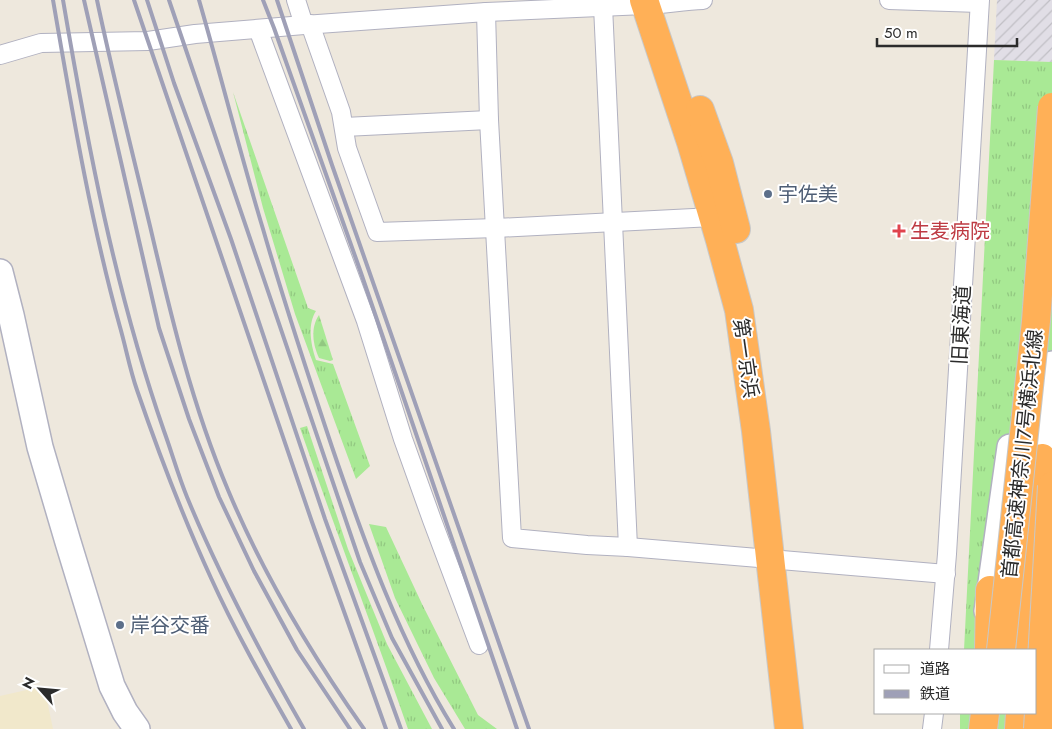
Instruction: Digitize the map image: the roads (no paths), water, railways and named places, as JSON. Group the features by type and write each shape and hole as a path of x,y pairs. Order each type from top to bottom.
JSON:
{"highway":[{"name":"第一京浜","path":"654,2 691,142 714,217 739,310 756,431 808,729"},
{"name":"第一京浜","path":"654,2 719,163 754,298 769,387 789,729"},
{"name":"首都高速神奈川7号横浜北線","path":"1001,649 1036,321 1052,107"},
{"path":"1034,646 1042,458"},
{"name":"首都高速神奈川7号横浜北線","path":"1034,646 1052,486"},
{"path":"995,649 1010,567"},
{"path":"989,649 990,590"},
{"path":"1037,671 1044,729"},
{"name":"首都高速神奈川7号横浜北線","path":"1037,708 1038,729"},
{"path":"983,729 987,714"},
{"path":"987,714 989,729"},
{"path":"989,729 993,714"},
{"path":"1019,729 1020,714"}],"street":[{"path":"296,0 341,112 348,148 377,232 714,217"},
{"path":"0,55 41,43 148,41 195,34 307,24 703,0"},
{"path":"889,0 979,2"},
{"name":"旧東海道","path":"939,649 946,574 979,2"},
{"path":"602,6 628,548"},
{"path":"486,12 489,120 496,228 500,343 512,538 586,546 946,574"},
{"path":"258,29 366,321 403,439 479,645"},
{"path":"344,128 489,120"},
{"path":"982,649 1052,144"},
{"path":"1,281 40,447 65,532 112,686 125,712 137,729"},
{"path":"1049,729 1042,458 1052,364"},
{"path":"932,729 934,714"},
{"path":"970,729 973,714"}],"railway":[{"path":"53,0 91,205 109,286 135,382 172,485 211,578 259,673 291,729"},
{"path":"63,0 82,110 104,218 131,325 164,431 184,489 227,586 304,729"},
{"path":"84,0 159,328 189,419 219,497 254,571 297,650 350,729"},
{"path":"97,0 174,327 193,393 215,458 242,521 273,583 307,643 364,729"},
{"path":"134,0 312,522 386,729"},
{"path":"147,0 174,83 231,239 325,519 401,729"},
{"path":"169,0 360,562 392,638 442,729"},
{"path":"199,0 271,256 305,366 345,483 371,556 400,627 454,729"},
{"path":"263,0 360,270 517,729"},
{"path":"277,0 332,165 529,729"}],"place":[{"name":"宇佐美","path":"768,194"},
{"name":"生麦病院","path":"899,231"},
{"name":"岸谷交番","path":"120,625"}]}
